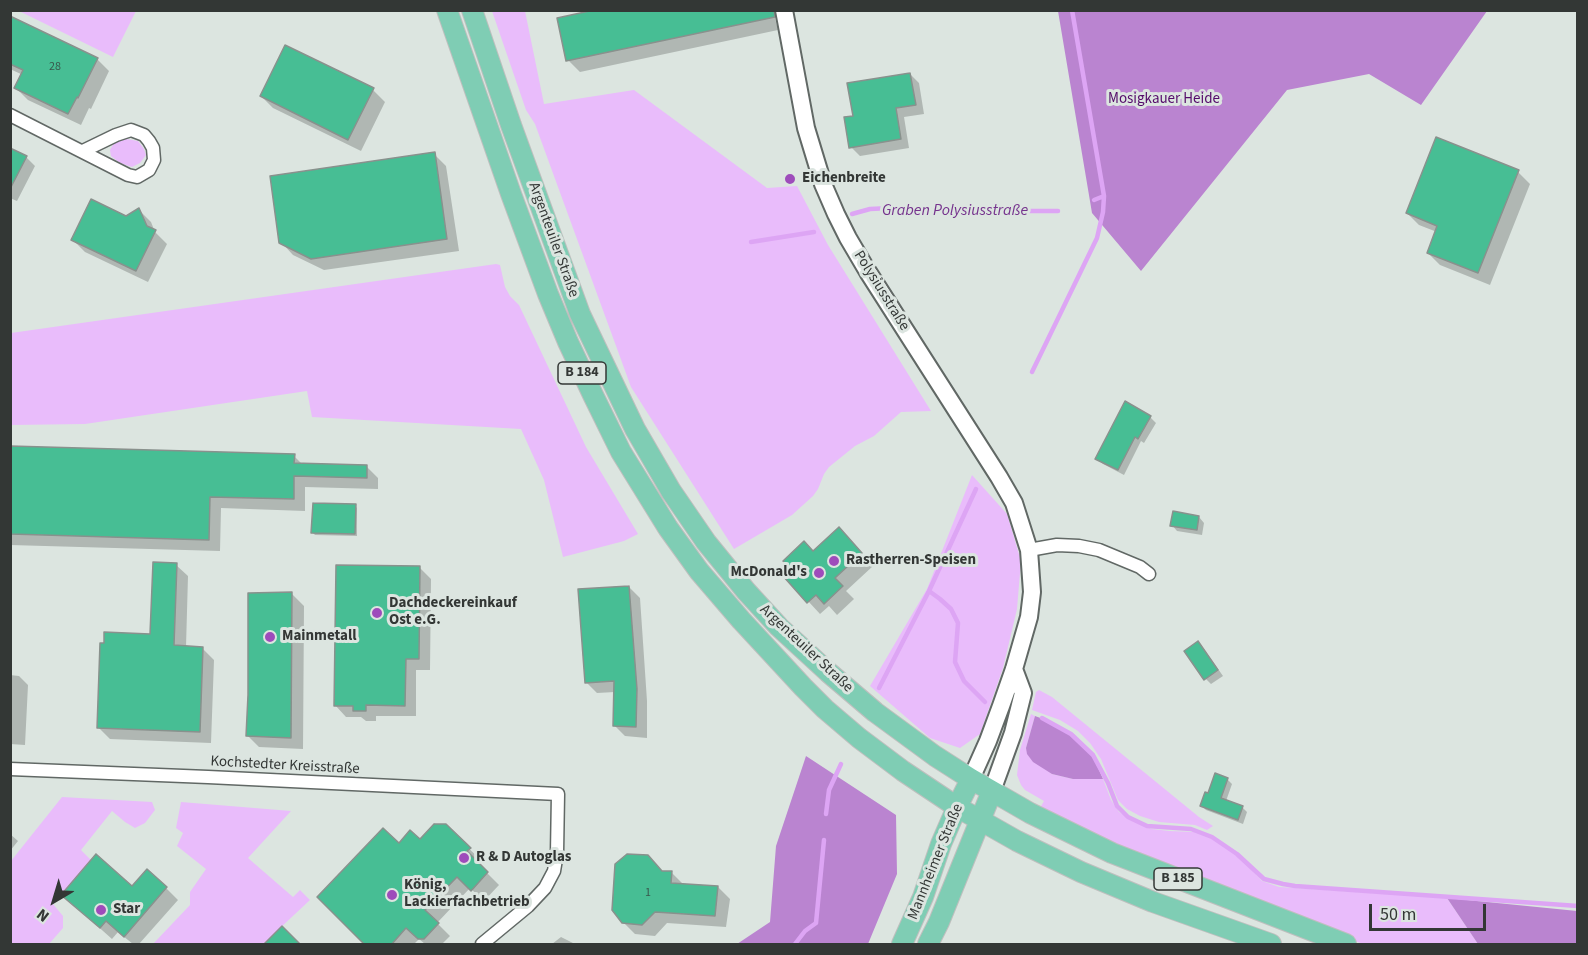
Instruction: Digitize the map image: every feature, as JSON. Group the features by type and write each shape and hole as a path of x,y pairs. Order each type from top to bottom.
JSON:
{"main road":[{"name":"Argenteuiler Straße","path":"447,10 548,294 568,342 621,452 658,512 699,571 741,620 825,709 903,771 957,807 1017,842 1115,886 1271,945"},
{"name":"Argenteuiler Straße","path":"472,10 580,314 635,429 671,491 706,542 778,627 875,712 935,756 1030,813 1112,853 1346,945"},
{"name":"Mannheimer Straße","path":"902,945 923,897 941,844 971,779"},
{"name":"Mannheimer Straße","path":"928,945 992,791"}],"street":[{"name":"Polysiusstraße","path":"784,10 806,128 823,184 836,214 868,272 999,477 1014,504 1029,550 1032,592 1029,616 1014,669 988,741 971,779"},
{"path":"10,115 128,176 137,177 149,170 154,160 153,148 149,141 144,135 131,130 83,151"},
{"path":"1029,550 1057,545 1100,550 1130,562 1149,574"},
{"path":"992,791 1013,734 1023,693 1014,669"},
{"name":"Kochstedter Kreisstraße","path":"10,769 558,794 557,853 550,879 545,888 528,906 482,945"}],"shaded area":[{"path":"19,11 136,11 113,57"},
{"path":"492,11 525,11 544,104 634,90 767,188 797,186 828,245 931,411 901,412 874,436 855,446 829,467 813,496 792,515 734,549 631,387 535,124 526,110"},
{"path":"126,139 138,141 146,155 140,163 132,167 120,163 111,156 110,150 114,143"},
{"path":"500,265 505,287 519,305 586,447 638,534 624,541 563,557 544,480 521,429 312,417 307,391 85,424 11,425 11,333"},
{"path":"972,475 1007,514 1021,561 1017,609 1003,668 980,734 960,748 930,738 870,686 927,589"},
{"path":"1039,690 1052,697 1213,826 1207,830 1195,825 1159,822 1127,809 1118,800 1101,759 1090,743 1078,731 1060,720 1032,710 1036,692"},
{"path":"1031,714 1035,716 1026,748 1052,774 1073,779 1103,779 1111,800 1119,812 1138,823 1152,829 1194,832 1215,840 1240,857 1262,881 1279,887 1447,898 1478,944 1363,944 1286,915 1119,845 1040,808 1044,801 1025,790 1017,775 1020,750"},
{"path":"62,797 152,802 155,810 145,823 135,828 112,811 81,850 91,860 53,904 63,916 63,928 49,944 11,944 11,861"},
{"path":"181,802 291,811 248,858 293,897 300,890 310,900 263,944 153,944 190,905 190,892 206,869 177,846 183,833 176,828"}],"green space":[{"name":"Mosigkauer Heide","path":"1058,10 1487,11 1421,105 1369,74 1287,90 1141,271 1092,213"},
{"path":"1035,716 1054,723 1088,748 1103,779 1073,779 1052,774 1033,762 1026,748"},
{"path":"806,756 896,815 897,874 868,944 737,944 770,922 776,846"},
{"path":"1447,898 1577,911 1577,944 1478,944"}],"building":[{"path":"594,10 774,10 775,17 566,61 557,18"},
{"path":"10,16 98,58 68,114 14,88 23,70 10,64"},
{"path":"285,45 374,88 348,140 260,96"},
{"path":"910,73 916,105 896,108 901,139 849,148 844,117 853,116 847,83"},
{"path":"1436,137 1519,170 1478,273 1427,253 1437,226 1406,213"},
{"path":"10,148 27,156 10,189"},
{"path":"435,152 447,239 311,259 279,243 270,176"},
{"path":"91,199 126,216 139,208 147,226 156,230 136,271 71,240"},
{"path":"1125,401 1151,416 1138,439 1135,437 1118,470 1095,459"},
{"path":"10,446 295,454 294,463 367,465 367,478 294,476 294,499 210,497 209,540 10,534"},
{"path":"313,503 356,504 355,534 311,533"},
{"path":"1173,511 1199,516 1197,530 1170,526"},
{"path":"839,527 862,553 835,578 843,586 824,604 816,595 807,603 783,576 790,569 783,561 804,541 813,551"},
{"path":"153,562 177,563 174,645 203,647 200,732 97,728 100,643 104,643 104,632 150,634"},
{"name":"Dachdeckereinkauf Ost e.G.","path":"336,565 420,566 419,659 406,659 405,706 366,705 366,711 353,711 353,706 334,706"},
{"path":"629,586 637,689 636,727 613,726 614,681 585,683 578,589"},
{"name":"Mainmetall","path":"292,592 291,738 246,736 248,593"},
{"path":"1198,641 1218,670 1204,680 1184,651"},
{"path":"1215,773 1228,778 1221,798 1243,806 1238,820 1200,806 1205,792 1208,793"},
{"path":"434,824 446,824 471,848 467,851 488,872 471,891 457,877 425,910 439,923 424,939 418,939 406,928 391,945 365,945 317,897 383,828 399,843 410,830 420,839"},
{"path":"96,854 132,886 147,869 167,887 124,937 106,921 100,928 61,895"},
{"path":"627,854 648,855 662,871 672,871 671,883 718,886 715,916 655,912 642,925 622,923 612,910 615,864"},
{"path":"282,926 301,945 263,945"}],"waterway":[{"name":"Graben Polysiusstraße","path":"1032,372 1097,238 1103,212 1104,196 1072,10"},
{"name":"Graben Polysiusstraße","path":"1094,200 1104,196"},
{"name":"Graben Polysiusstraße","path":"852,214 870,209 891,208 1058,211"},
{"name":"Graben Polysiusstraße","path":"751,242 814,232"},
{"path":"879,688 929,591 976,489"},
{"path":"929,591 951,609 958,623 955,662 964,681 985,702"},
{"path":"1042,718 1071,734 1093,755 1117,806 1128,817 1147,826 1191,829 1212,837 1237,854 1264,879 1295,886 1578,906"},
{"path":"826,814 829,790 841,764"},
{"path":"795,944 805,931 816,923 824,840"}],"place":[{"name":"Eichenbreite","path":"790,179"},
{"name":"Rastherren-Speisen","path":"834,561"},
{"name":"McDonald's","path":"819,573"},
{"name":"Dachdeckereinkauf Ost e.G.","path":"377,613"},
{"name":"Mainmetall","path":"270,637"},
{"name":"R & D Autoglas","path":"464,858"},
{"name":"König, Lackierfachbetrieb","path":"392,895"},
{"name":"Star","path":"101,910"}]}
